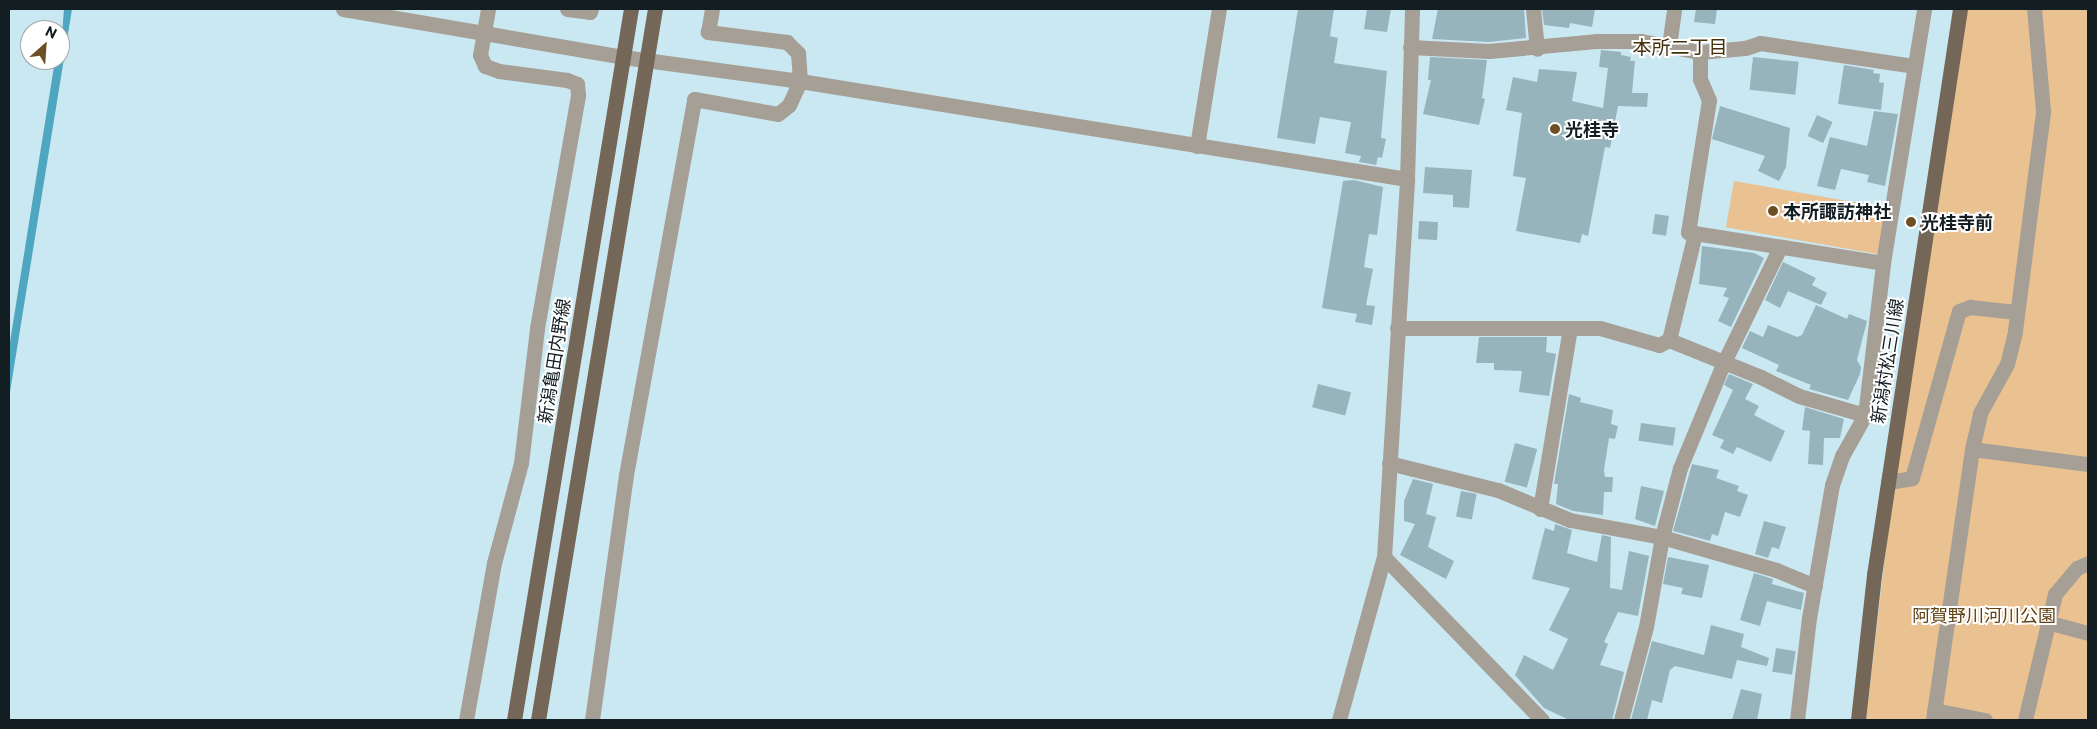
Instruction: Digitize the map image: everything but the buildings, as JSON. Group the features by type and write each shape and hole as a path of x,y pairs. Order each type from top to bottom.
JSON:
{"main road":[{"name":"新潟亀田内野線","path":"514,720 632,9"},
{"path":"538,720 654,9"},
{"name":"新潟村松三川線","path":"1858,720 1874,574 1960,9"}],"street":[{"path":"344,9 624,57 800,81 1407,179"},
{"path":"466,720 494,563 521,463 536,328 578,95 576,84 567,80 500,71 485,66 480,55 488,9"},
{"path":"567,9 590,12 591,9"},
{"path":"592,720 626,475 694,99 778,114 789,105 800,81 798,53 787,42 708,32 712,9"},
{"path":"1197,146 1219,9"},
{"path":"1339,720 1384,557 1407,179 1412,9"},
{"path":"1533,9 1537,49"},
{"path":"1669,46 1674,9"},
{"path":"1798,720 1815,586 1832,485 1842,456 1865,415 1882,263 1913,66 1924,9"},
{"path":"1985,720 1934,715 1972,449 1980,413 2008,364 2016,312 2043,111 2034,9"},
{"path":"1410,47 1489,51 1537,49 1596,41 1641,41 1700,52 1745,48 1760,43 1913,66"},
{"path":"1700,52 1700,79 1709,100 1688,232 1882,263"},
{"path":"1397,328 1600,328 1658,346 1668,340 1695,233"},
{"path":"1621,720 1646,627 1662,537 1680,468 1724,362 1780,247"},
{"path":"1888,482 1912,478 1959,312 1970,307 2016,312"},
{"path":"1540,509 1570,328"},
{"path":"1668,340 1724,362 1799,396 1865,415"},
{"path":"1972,449 2088,464"},
{"path":"1389,463 1498,490 1570,520 1662,537 1776,570 1815,586"},
{"path":"1384,557 1542,720"},
{"path":"2025,720 2055,594 2077,568 2088,563"},
{"path":"2047,622 2088,632"}],"green space":[{"name":"阿賀野川河川公園","path":"1965,9 2088,9 2088,720 1866,720 1890,513"},
{"path":"1734,181 1887,208 1878,254 1726,227"}],"water":[{"path":"64,9 72,9 70,21 63,20"},
{"path":"53,70 62,70 9,398 9,348"}],"place":[{"name":"光桂寺","path":"1555,129"},
{"name":"本所諏訪神社","path":"1773,211"},
{"name":"光桂寺前","path":"1911,222"}],"district":[{"name":"本所二丁目","path":"1680,47"}]}
